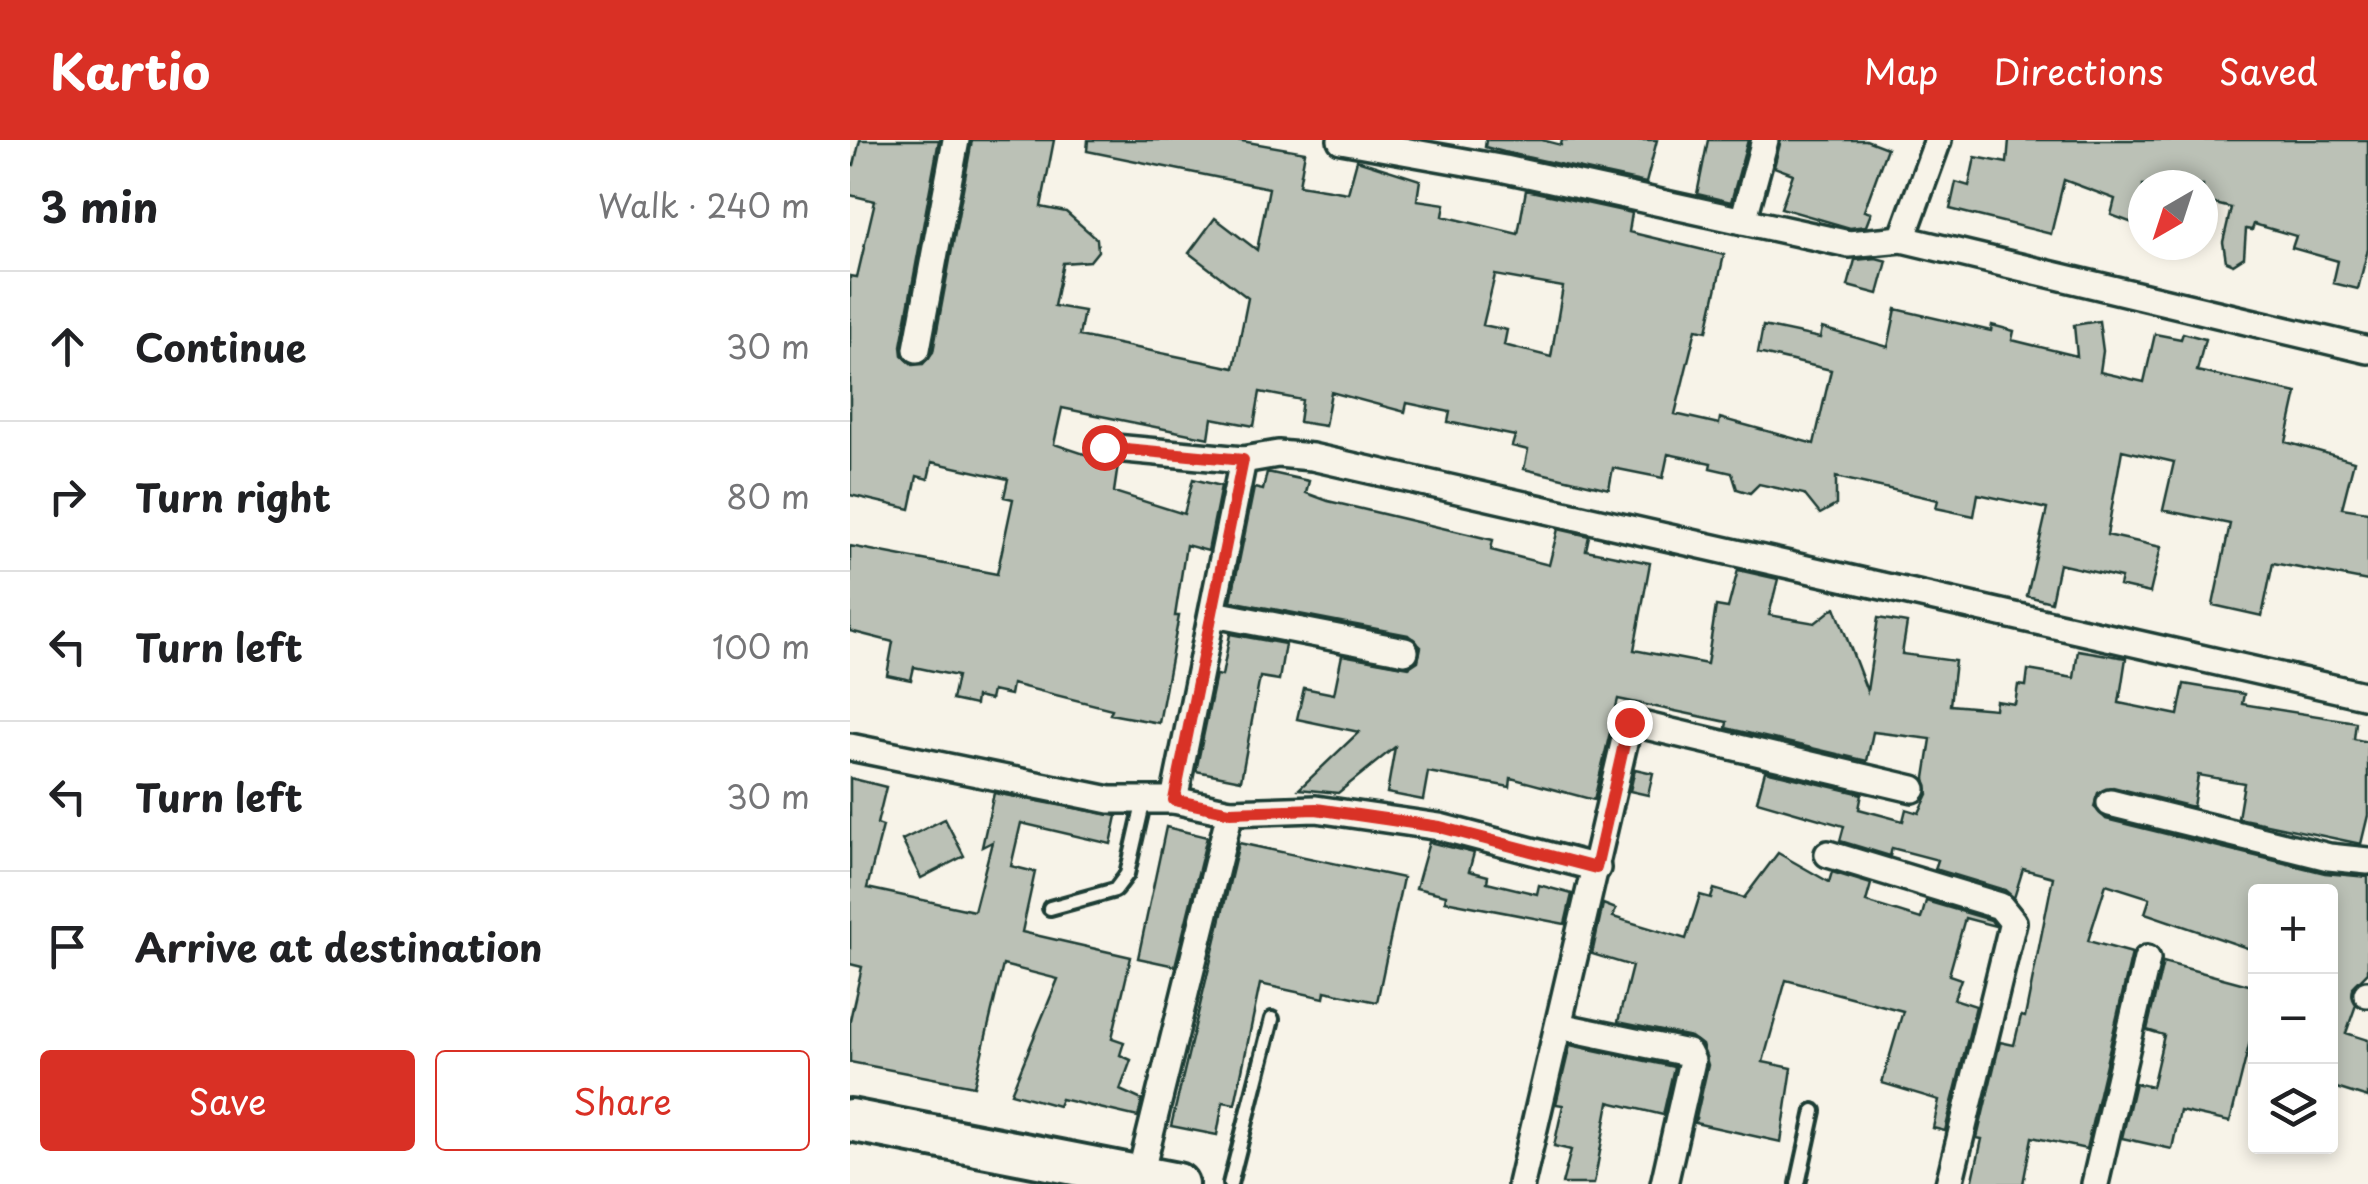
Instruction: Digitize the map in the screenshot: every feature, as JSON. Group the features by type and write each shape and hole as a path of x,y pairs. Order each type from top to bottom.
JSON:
{"main road":[{"path":"850,1120 1155,1181"}],"street":[{"path":"917,348 956,140"},
{"path":"1342,140 1506,169 1850,244 1902,240 2368,350"},
{"path":"1743,221 1765,140"},
{"path":"1902,240 1938,140"},
{"path":"1104,447 1243,460 1278,454 1312,456 2368,696"},
{"path":"1174,800 1243,460"},
{"path":"1214,614 1405,651"},
{"path":"1520,1184 1629,722 1914,789"},
{"path":"850,748 1110,800 1174,800 1230,812 1316,809 1440,827 1596,868"},
{"path":"2110,803 2328,857 2368,861"},
{"path":"1155,1181 1230,812"},
{"path":"1828,854 2000,906 2013,922 1949,1184"},
{"path":"2095,1184 2146,959"},
{"path":"1558,1026 1688,1053 1692,1061 1664,1184"}],"lane":[{"path":"1050,908 1114,890 1127,874 1144,800"},
{"path":"1230,1184 1272,1019"},
{"path":"1798,1184 1814,1111"}],"building":[{"path":"860,140 939,140 901,346 902,355 913,365 923,364 933,352 972,140 1054,140 1041,207 1066,212 1097,239 1098,251 1090,261 1063,263 1054,306 1084,311 1079,336 1234,368 1248,298 1189,253 1215,218 1257,250 1269,188 1087,151 1088,140 1236,140 1305,152 1299,185 1348,193 1357,160 1420,180 1417,200 1445,204 1443,216 1518,234 1526,190 1632,213 1629,232 1724,255 1707,331 1696,329 1675,414 1719,424 1720,418 1814,444 1831,370 1758,353 1763,326 1820,338 1822,328 1888,347 1896,309 1991,331 1992,325 2014,331 2012,340 2077,356 2074,325 2099,321 2103,351 2100,372 2144,382 2155,334 2181,339 2183,333 2205,339 2197,371 2297,393 2286,442 2354,461 2342,508 2368,512 2368,581 2273,563 2262,616 2213,605 2230,524 2163,510 2174,462 2122,450 2107,535 2161,547 2150,593 2119,586 2121,578 2059,564 2051,602 2027,596 2047,509 1978,494 1974,516 1936,508 1938,500 1836,477 1836,505 1820,514 1804,494 1759,484 1750,493 1737,489 1732,473 1710,468 1711,463 1668,454 1663,478 1613,468 1609,489 1524,469 1528,450 1512,446 1515,436 1448,422 1450,412 1407,403 1405,412 1331,392 1325,426 1299,422 1302,400 1260,392 1254,426 1212,418 1209,438 1062,408 1054,444 1118,465 1114,492 1184,514 1193,479 1221,486 1208,551 1186,545 1175,616 1179,616 1159,723 1110,714 1112,709 1012,684 1010,695 992,691 990,700 976,697 975,705 952,700 957,676 914,667 911,680 887,675 893,642 850,631 850,546 997,574 1013,499 1004,497 1008,479 932,462 928,479 917,476 910,509 850,495 850,276 857,277 875,201 850,195 850,164 854,165","holes":["1495,275 1563,287 1551,357 1504,345 1507,330 1483,325"]},
{"path":"1486,140 1542,140 1561,145 1562,140 1657,140 1646,183 1485,147"},
{"path":"1708,140 1748,140 1731,202 1697,194"},
{"path":"1781,140 1866,140 1887,148 1864,211 1871,213 1866,226 1850,228 1781,208 1793,174 1774,167"},
{"path":"2009,140 2368,140 2368,249 2358,289 2333,283 2338,261 2292,248 2296,236 2254,224 2252,230 2246,229 2244,257 2233,264 2226,261 2223,242 2231,208 2218,205 2218,170 2128,170 2128,221 2111,215 2115,199 2064,180 2051,234 1950,209 1956,182 1969,186 1975,157 2007,163"},
{"path":"1855,260 1887,261 1878,294 1848,286"},
{"path":"1267,472 1309,481 1306,493 1328,501 1493,540 1491,550 1549,565 1558,529 1589,536 1586,550 1650,563 1634,650 1707,664 1716,606 1728,608 1738,570 1778,579 1769,615 1815,623 1835,607 1867,691 1878,618 1907,623 1902,654 1955,661 1950,705 1995,709 1996,701 2015,704 2018,685 2026,686 2028,670 2074,678 2078,650 2126,658 2119,703 2178,715 2184,684 2244,694 2242,704 2356,722 2354,739 2368,742 2368,815 2361,844 2238,818 2244,783 2198,775 2193,807 2113,787 2098,793 2094,807 2106,819 2325,873 2368,877 2368,972 2353,987 2356,1005 2346,1033 2368,1040 2368,1098 2338,1089 2338,884 2248,884 2248,948 2145,913 2150,898 2106,884 2088,941 2132,953 2086,1149 2032,1137 2023,1184 1972,1184 1982,1139 1977,1138 2000,1042 2014,1045 2021,1016 2025,1017 2053,877 2023,869 2014,898 2005,890 1935,869 1938,860 1892,848 1890,856 1840,841 1844,826 1757,801 1765,771 1862,794 1859,809 1903,821 1906,809 1919,813 1928,794 1925,778 1931,739 1873,732 1867,761 1726,728 1727,722 1618,699 1594,800 1511,778 1510,787 1428,772 1423,800 1387,793 1395,747 1338,793 1299,789 1359,732 1297,719 1304,688 1334,694 1342,655 1409,667 1418,661 1421,647 1408,635 1231,601 1254,488 1263,490"},
{"path":"1230,634 1285,644 1279,680 1260,677 1241,780 1196,771 1216,675 1222,676"},
{"path":"1635,769 1653,773 1648,795 1630,791"},
{"path":"850,778 886,787 877,824 883,826 867,888 974,911 992,842 982,847 994,793 1117,816 1111,844 1021,823 1011,866 1035,872 1022,932 1131,957 1112,1038 1124,1042 1120,1055 1131,1060 1120,1090 1142,1100 1138,1117 1061,1099 1058,1106 1011,1093 1058,979 1003,965 974,1086 850,1062 850,1020 862,967 850,964"},
{"path":"945,819 964,856 921,878 902,840"},
{"path":"1166,827 1207,837 1175,966 1138,958"},
{"path":"1429,842 1474,853 1469,871 1488,876 1487,882 1537,894 1539,885 1572,894 1565,924 1445,901 1446,895 1416,888"},
{"path":"1239,843 1403,878 1377,1002 1325,991 1324,998 1260,984 1235,1104 1223,1102 1217,1135 1171,1126"},
{"path":"1778,853 1829,882 1832,872 1871,884 1866,902 1921,919 1926,901 1991,920 1995,926 1965,918 1949,975 1961,979 1954,999 1976,1006 1945,1131 1933,1128 1939,1100 1882,1083 1903,1011 1786,980 1763,1062 1792,1068 1781,1142 1695,1123 1708,1065 1702,1045 1691,1037 1618,1022 1632,966 1592,954 1603,904 1616,909 1613,917 1686,939 1700,895 1711,898 1714,889 1744,898"},
{"path":"2163,962 2248,985 2248,1049 2230,1122 2180,1111 2172,1149 2122,1138 2135,1083 2152,1087 2164,1035 2147,1030"},
{"path":"1570,1045 1674,1067 1663,1115 1609,1102 1594,1184 1562,1184 1571,1150 1554,1146 1563,1105 1556,1104"}],"route":[{"path":"1104,447 1243,460 1174,800 1230,812 1316,809 1440,827 1596,868 1629,722"}]}
